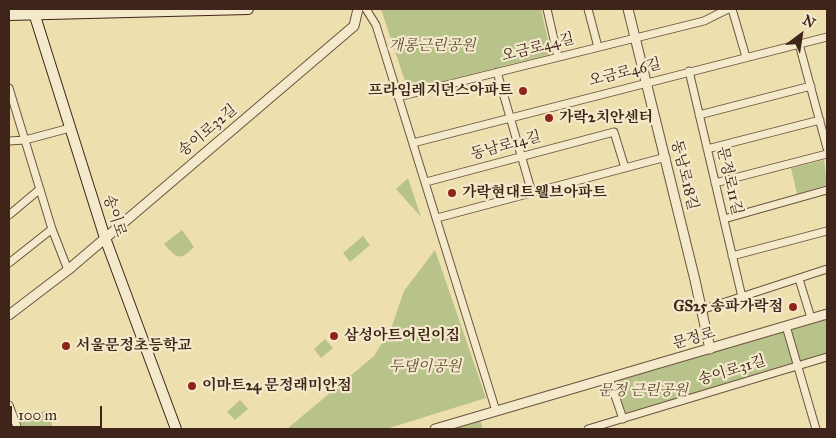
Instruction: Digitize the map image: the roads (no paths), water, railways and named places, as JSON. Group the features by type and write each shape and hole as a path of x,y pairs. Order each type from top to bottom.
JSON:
{"main road":[{"path":"9,15 34,11 248,9"},
{"name":"송이로","path":"34,11 105,238 176,429"}],"street":[{"name":"송이로32길","path":"9,315 68,270 354,26 358,9"},
{"path":"366,9 376,25 496,411"},
{"path":"547,9 558,57"},
{"name":"오금로44길","path":"588,9 598,47"},
{"name":"동남로18길","path":"628,9 666,157 710,349"},
{"name":"오금로44길","path":"398,96 704,20 728,9"},
{"path":"732,9 746,57"},
{"name":"오금로46길","path":"413,143 827,37"},
{"path":"799,44 827,148"},
{"name":"문정로11길","path":"689,71 742,297"},
{"path":"497,72 532,193"},
{"path":"699,115 811,86"},
{"path":"9,88 12,108 25,140 52,229 68,270"},
{"path":"707,149 820,120"},
{"path":"9,141 25,140 70,128"},
{"name":"동남로14길","path":"426,182 614,132 625,168"},
{"path":"715,183 827,154"},
{"path":"437,218 666,157"},
{"path":"9,215 40,189"},
{"path":"724,219 827,190"},
{"path":"9,263 52,229"},
{"path":"732,256 827,231"},
{"path":"701,310 827,270"},
{"path":"799,279 811,318"},
{"name":"문정로","path":"435,429 827,314"},
{"path":"786,326 816,429"},
{"name":"송이로31길","path":"588,429 827,357"},
{"path":"609,378 623,418"},
{"path":"10,410 18,429"}],"place":[{"name":"프라임레지던스아파트","path":"523,91"},
{"name":"가락2치안센터","path":"549,118"},
{"name":"가락현대트웰브아파트","path":"452,193"},
{"name":"GS25 송파가락점","path":"793,307"},
{"name":"삼성아트어린이집","path":"334,336"},
{"name":"서울문정초등학교","path":"66,346"},
{"name":"이마트24 문정래미안점","path":"192,386"}],"park label":[{"name":"개롱근린공원","path":"432,46"},
{"name":"두댐이공원","path":"425,367"},
{"name":"문정 근린공원","path":"643,391"}]}
